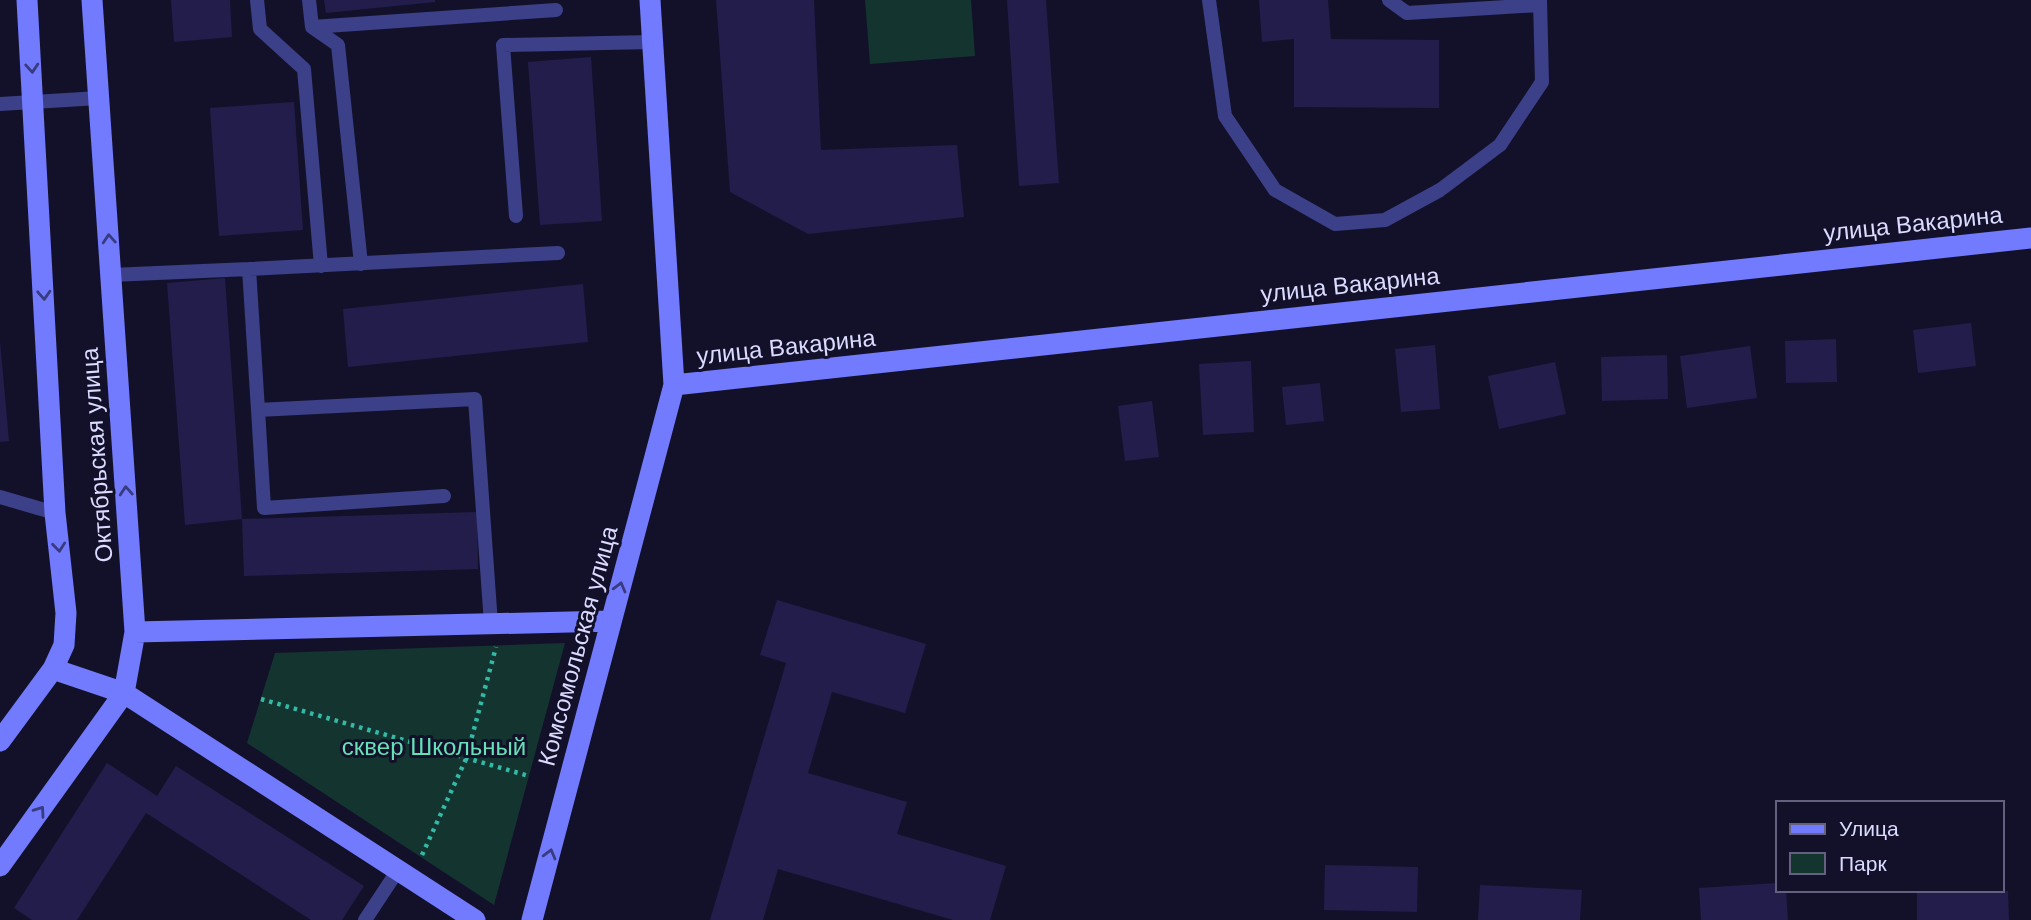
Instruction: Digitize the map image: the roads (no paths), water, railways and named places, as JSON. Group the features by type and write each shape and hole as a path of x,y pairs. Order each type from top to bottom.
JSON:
{"street":[{"name":"Октябрьская улица","path":"0,741 53,669 64,645 66,613 55,513 35,101 27,0"},
{"name":"Октябрьская улица","path":"0,866 124,693 135,632 92,0"},
{"name":"Комсомольская улица","path":"532,920 674,385 650,0"},
{"name":"улица Вакарина","path":"674,385 2031,238"},
{"path":"135,632 611,621"},
{"path":"53,669 124,693 475,920"}],"lane":[{"path":"257,0 260,29 304,69 321,266"},
{"path":"309,0 312,27 338,45 361,264"},
{"path":"1209,0 1225,116 1275,190 1335,224 1385,220 1440,190 1500,145 1542,82 1540,3 1407,13 1389,0"},
{"path":"312,27 556,10"},
{"path":"516,216 503,45 653,42"},
{"path":"0,104 99,98"},
{"path":"111,275 558,253"},
{"path":"249,268 264,508 444,496"},
{"path":"258,410 475,399 491,624"},
{"path":"0,497 55,513"},
{"path":"365,920 398,870"}],"park label":[{"name":"сквер Школьный","path":"434,747"}]}
